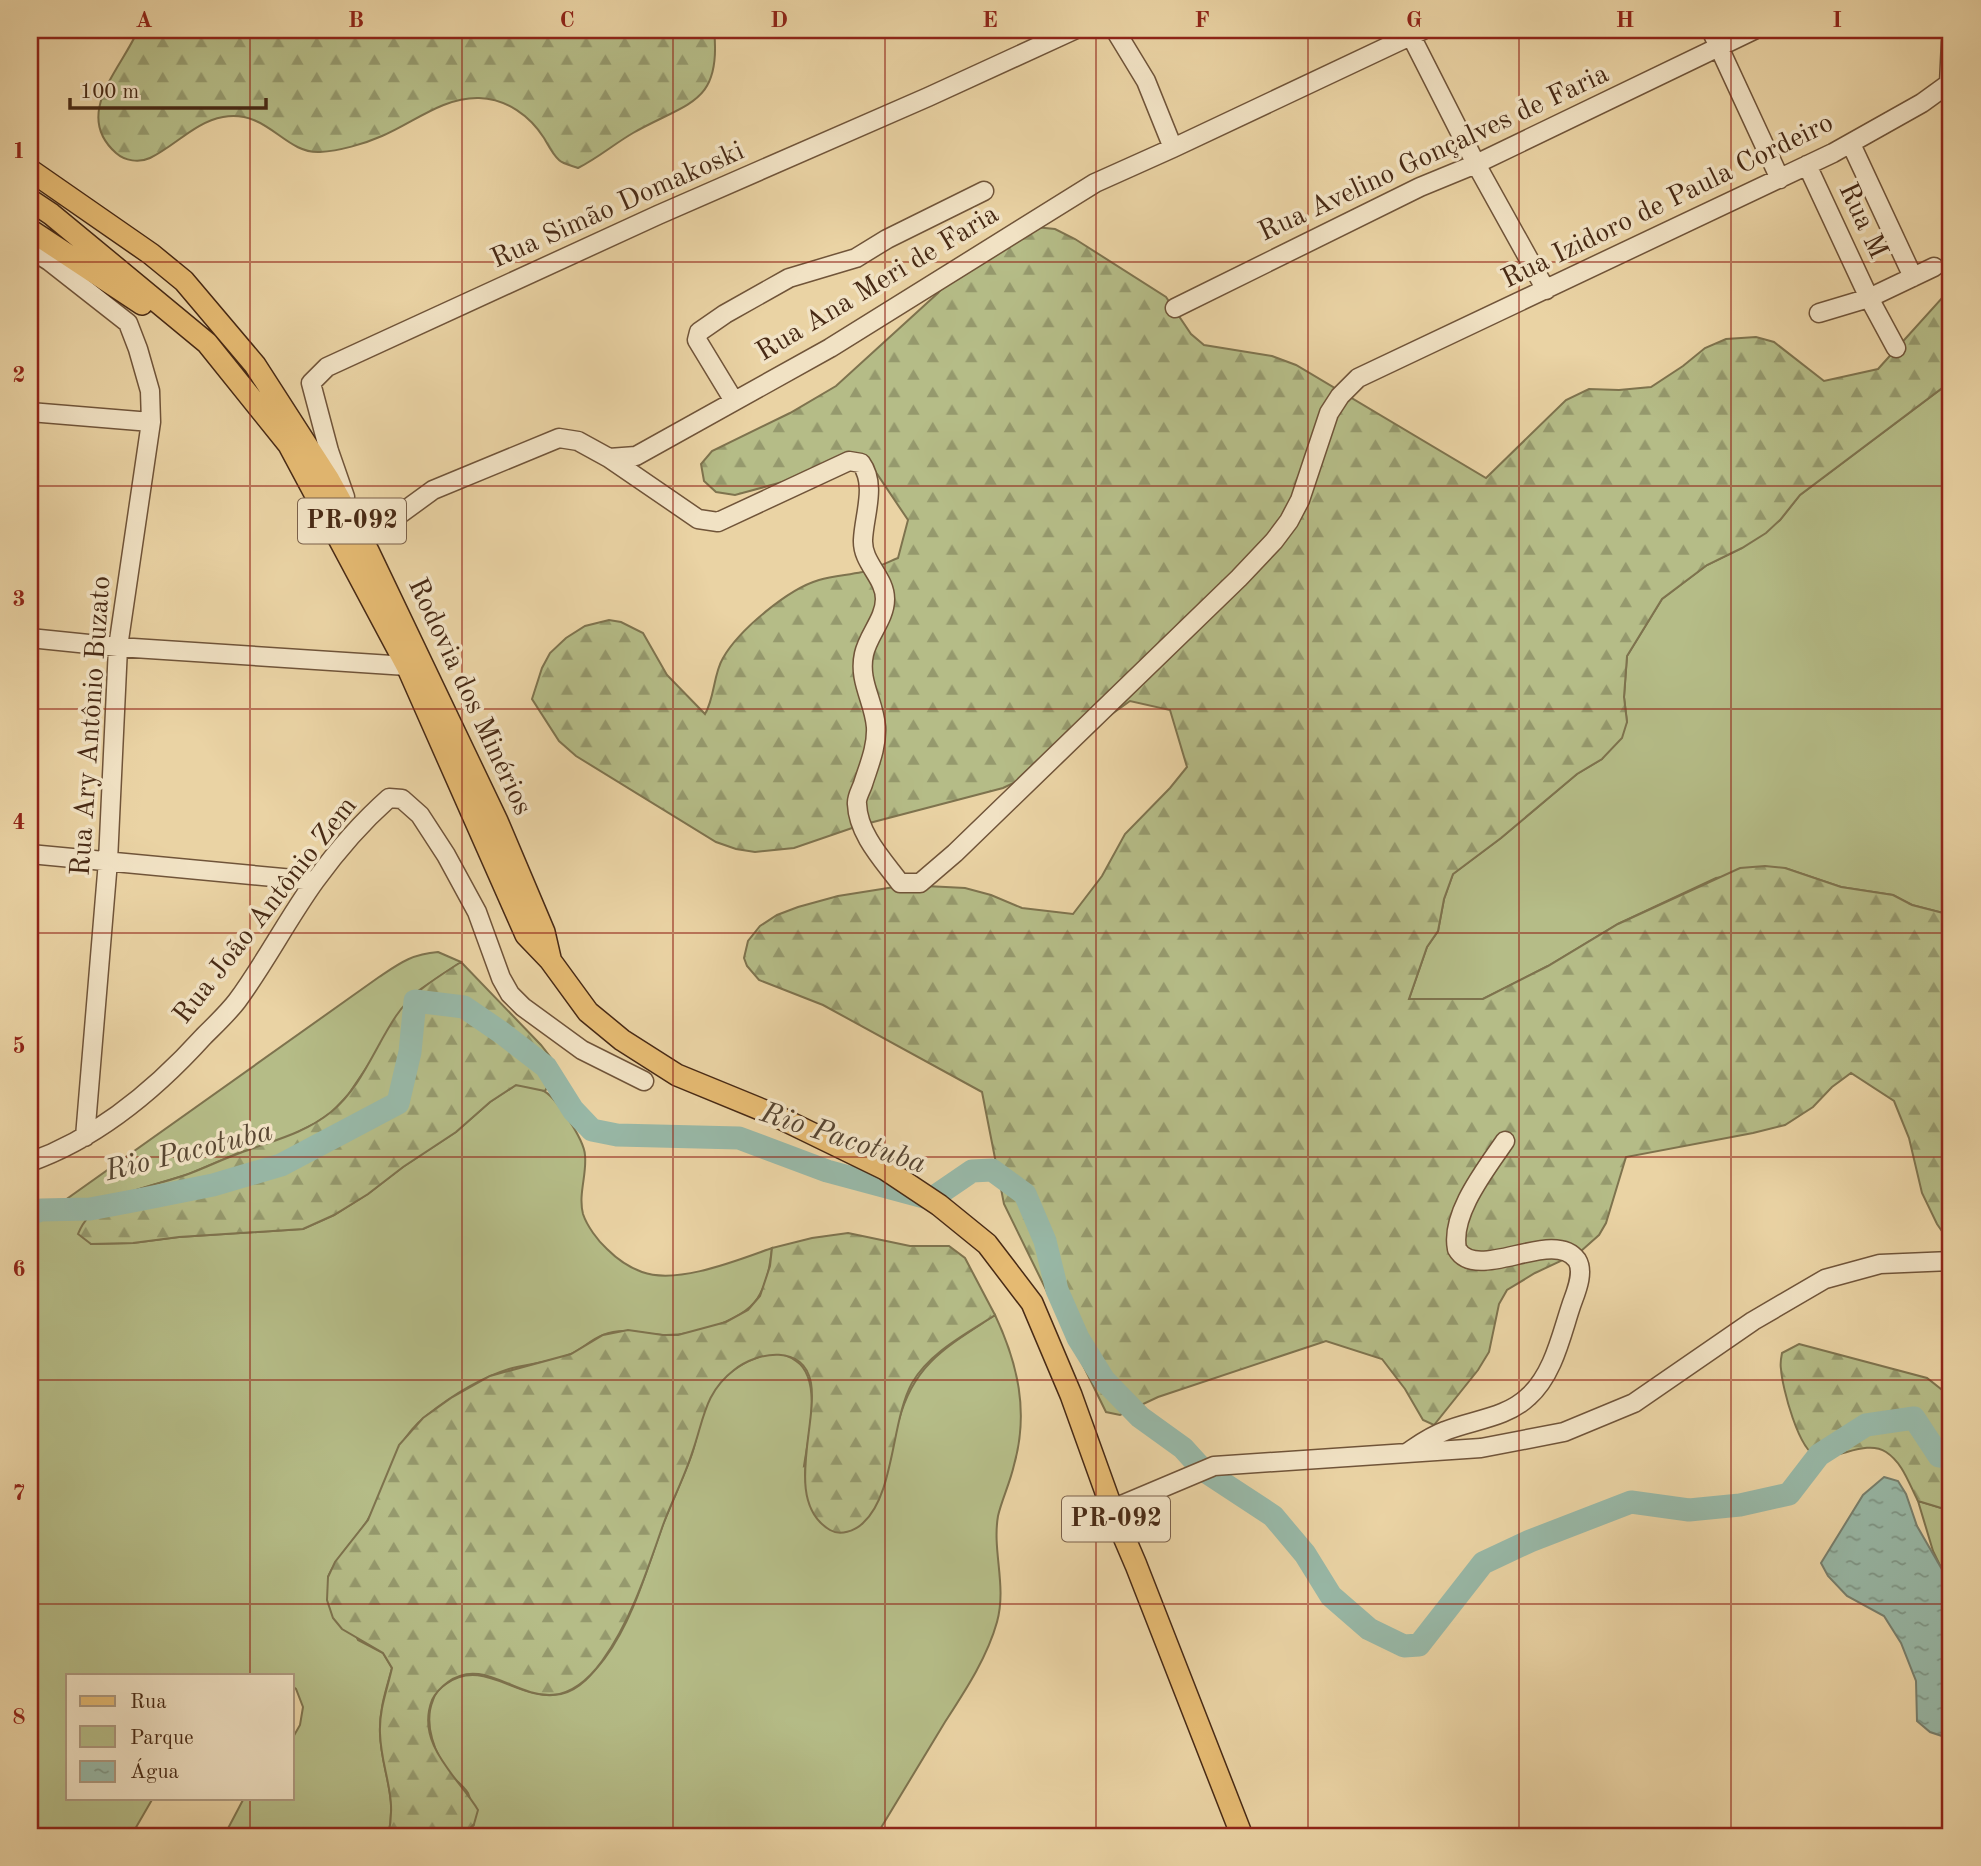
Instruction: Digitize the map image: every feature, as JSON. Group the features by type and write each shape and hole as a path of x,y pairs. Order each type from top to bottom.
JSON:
{"main road":[{"path":"30,154 80,203"},
{"name":"Rodovia dos Minérios","path":"30,170 151,254 184,281 255,365 363,541 497,821 544,932 550,960"},
{"name":"Rodovia dos Minérios","path":"30,200 51,214 207,343 289,445 407,666 526,935 550,960 588,1012 622,1040 677,1075 772,1114 886,1169 961,1221 987,1244 1032,1303 1071,1395 1112,1509 1242,1836"},
{"path":"30,230 138,302 164,317 182,323"}],"street":[{"name":"Rua Simão Domakoski","path":"346,510 344,491 329,451 311,383 327,367 658,215 928,97 1033,38 1074,30"},
{"path":"1115,30 1146,80 1173,148"},
{"path":"1711,30 1780,179"},
{"name":"Rua Avelino Gonçalves de Faria","path":"1175,308 1420,187 1476,164 1754,30"},
{"path":"1414,32 1476,164 1546,290"},
{"name":"Rua Ana Meri de Faria","path":"609,458 636,456 830,348 1095,183 1414,32"},
{"path":"1950,83 1951,42"},
{"name":"Rua Izidoro de Paula Cordeiro","path":"609,458 698,519 719,522 849,461 861,463 868,473 867,512 862,541 864,556 876,574 885,598 879,624 864,653 863,678 876,725 875,748 856,803 865,835 900,883 920,883 955,853 1239,579 1274,541 1300,499 1329,413 1340,396 1358,378 1851,144 1922,103 1950,83"},
{"path":"1851,144 1913,277"},
{"name":"Rua M","path":"1807,165 1868,298 1896,348"},
{"path":"734,401 697,340 699,331 789,278 856,258 887,239 984,191"},
{"name":"Rua Ary Antônio Buzato","path":"30,249 128,323 150,391 151,422 118,647 108,861 85,1137"},
{"path":"1819,313 1868,298 1934,267"},
{"path":"30,412 151,422"},
{"path":"363,541 433,490 559,438 578,441 609,458"},
{"path":"30,638 118,647 407,666"},
{"name":"Rua João Antônio Zem","path":"30,1162 85,1137 128,1108 175,1068 235,1004 274,948 315,881 388,798 402,799 420,815 446,855 477,912 501,978 510,994 523,1007 582,1050 644,1081"},
{"path":"30,854 315,881"},
{"path":"1408,1452 1428,1438 1502,1413 1529,1397 1543,1378 1558,1347 1578,1282 1580,1270 1577,1261 1569,1254 1557,1251 1482,1261 1466,1259 1457,1249 1457,1231 1468,1200 1480,1176 1505,1141"},
{"path":"1112,1509 1214,1465 1480,1448 1564,1432 1634,1403 1753,1321 1825,1279 1880,1264 1951,1261"}],"green space":[{"path":"138,30 714,30 715,55 712,73 697,98 633,133 578,168 559,160 538,130 517,110 499,102 479,98 441,106 367,142 320,152 307,151 296,146 252,119 223,117 194,129 150,158 137,161 116,153 104,138 99,123 99,107 112,75"},
{"path":"1035,227 1055,229 1075,239 1166,297 1191,334 1204,345 1272,356 1296,365 1486,478 1566,400 1589,389 1651,387 1705,348 1726,339 1756,337 1774,342 1824,381 1878,369 1951,288 1951,384 1800,495 1766,533 1707,565 1662,599 1627,656 1624,697 1627,722 1622,738 1602,759 1577,774 1501,838 1453,874 1444,899 1438,931 1427,947 1409,999 1483,999 1548,966 1618,924 1740,868 1785,868 1841,887 1893,895 1912,905 1951,915 1951,1244 1937,1224 1922,1193 1909,1138 1894,1101 1851,1073 1832,1087 1813,1107 1785,1125 1626,1157 1606,1223 1599,1235 1580,1252 1535,1273 1507,1290 1499,1304 1489,1352 1434,1425 1423,1420 1405,1389 1382,1359 1326,1341 1158,1397 1120,1415 1106,1412 1004,1204 982,1092 823,1005 759,980 744,958 748,941 760,926 777,915 838,896 907,885 965,888 1022,908 1073,914 1102,876 1125,834 1187,767 1170,710 1130,701 1037,772 1003,788 858,826 794,848 755,852 716,842 576,756 559,741 532,699 550,653 566,638 585,626 609,620 621,622 643,633 667,675 705,714 723,658 740,635 765,612 807,585 866,571 898,558 908,520 867,459 735,495 716,492 704,481 701,464 712,451 790,413 836,386 938,293 966,260"},
{"path":"1951,384 1951,915 1912,905 1893,895 1841,887 1785,868 1716,878 1618,924 1548,966 1483,999 1409,999 1427,947 1438,931 1444,899 1453,874 1501,838 1577,774 1602,759 1627,722 1624,697 1627,656 1662,599 1707,565 1742,548 1780,520 1800,495"},
{"path":"438,952 461,962 418,991 348,1095 332,1112 284,1139 241,1152 189,1174 133,1191 92,1244 303,1229 334,1215 368,1194 456,1132 490,1102 516,1085 539,1089 548,1094 575,1129 585,1155 581,1199 583,1214 597,1238 615,1256 642,1272 672,1275 707,1269 772,1248 763,1289 744,1312 719,1325 666,1335 611,1332 563,1357 498,1373 445,1402 414,1427 404,1440 375,1507 328,1577 358,1640 383,1653 392,1668 383,1700 380,1725 391,1808 388,1836 224,1836 243,1800 294,1800 294,1736 300,1725 303,1707 294,1688 294,1674 66,1674 66,1800 152,1800 131,1836 30,1836 30,1225 379,977 400,963"},
{"path":"461,962 555,1063 553,1077 545,1091 516,1085 490,1102 456,1132 368,1194 334,1215 303,1229 91,1244 78,1234 86,1220 111,1200 191,1173 321,1120 351,1091 402,1007 426,986"},
{"path":"848,1233 910,1246 949,1246 965,1258 995,1315 928,1362 912,1383 900,1417 887,1476 873,1510 860,1526 843,1533 834,1532 816,1517 808,1501 805,1482 812,1400 807,1370 790,1357 767,1355 734,1370 716,1388 711,1398 637,1595 622,1629 602,1661 580,1684 560,1694 540,1694 484,1675 466,1674 443,1686 432,1700 428,1716 429,1731 441,1759 478,1810 474,1824 463,1836 388,1836 391,1808 380,1725 392,1668 383,1653 342,1629 333,1618 327,1600 328,1577 335,1562 368,1520 399,1445 423,1418 490,1376 571,1354 603,1335 628,1330 678,1335 726,1322 748,1310 760,1296 770,1266 772,1248"},
{"path":"995,1315 1010,1352 1021,1407 1018,1445 998,1516 1000,1609 975,1674 876,1836 463,1836 474,1825 470,1800 466,1790 450,1774 435,1749 429,1719 435,1695 446,1684 460,1677 474,1675 531,1692 561,1694 580,1685 591,1674 615,1643 632,1610 692,1454 706,1404 723,1379 735,1369 761,1356 782,1355 796,1361 809,1381 811,1395 812,1410 804,1466 899,1420 914,1384 924,1370 962,1336"},
{"path":"1799,1344 1927,1378 1951,1397 1951,1511 1918,1501 1905,1474 1886,1452 1870,1448 1817,1456 1810,1452 1793,1418 1781,1367 1782,1353"},
{"path":"1918,1501 1951,1511 1951,1588 1933,1551"}],"water":[{"path":"1884,1477 1898,1481 1906,1494 1917,1526 1951,1585 1951,1739 1930,1732 1917,1721 1916,1681 1901,1643 1884,1616 1847,1596 1828,1576 1821,1563 1863,1495"}],"waterway":[{"name":"Rio Pacotuba","path":"30,1214 41,1210 90,1209 138,1200 213,1185 281,1165 398,1103 410,1052 415,1001 464,1007 546,1067 573,1110 592,1130 617,1135 739,1138 827,1171 931,1199 972,1171 992,1170 1025,1194 1045,1241 1057,1290 1078,1338 1104,1380 1140,1417 1183,1448 1203,1470 1273,1516 1305,1554 1331,1596 1369,1629 1404,1646 1419,1645 1483,1563 1530,1541 1631,1502 1689,1510 1740,1505 1789,1494 1819,1455 1866,1425 1914,1418 1939,1456 1951,1458"}]}
